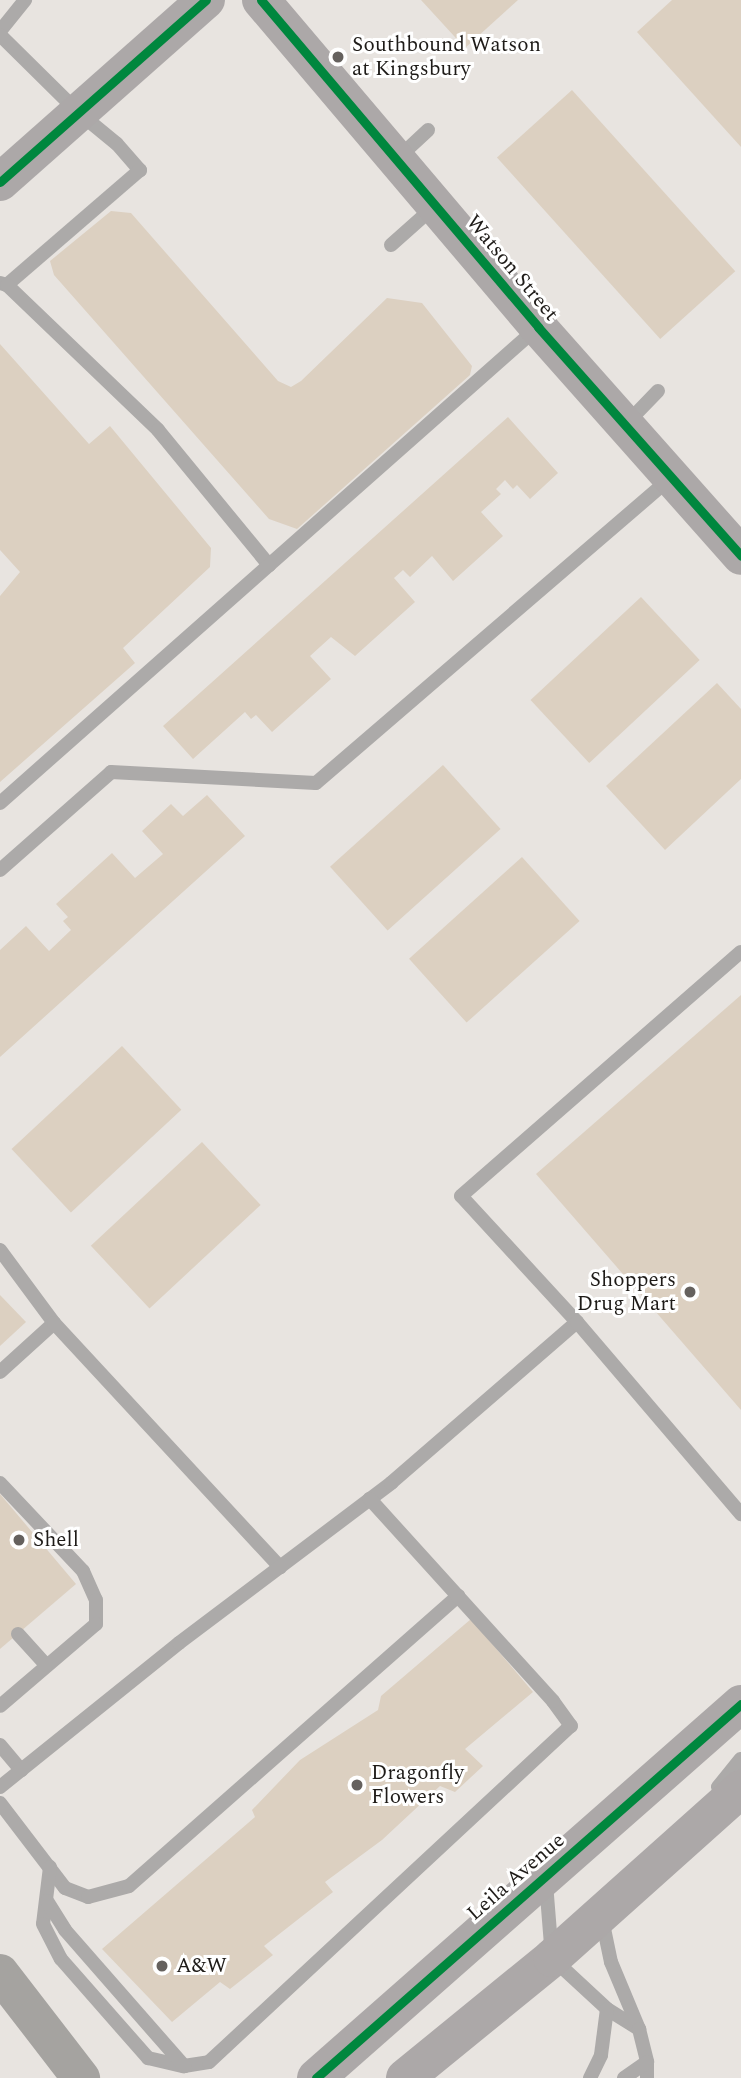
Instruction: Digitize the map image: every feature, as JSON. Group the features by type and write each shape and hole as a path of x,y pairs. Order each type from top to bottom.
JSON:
{"main road":[{"path":"0,1973 80,2072"}],"street":[{"path":"0,183 206,0"},
{"name":"Watson Street","path":"261,0 538,327 741,556"},
{"name":"Leila Avenue","path":"316,2078 741,1704"},
{"path":"405,2078 552,1958 741,1789"}],"lane":[{"path":"25,0 0,33 78,112 117,144 140,170 3,284 158,430 269,565"},
{"path":"397,160 428,130"},
{"path":"391,245 435,205"},
{"path":"0,803 538,327"},
{"path":"625,425 658,391"},
{"path":"0,870 111,772 316,783 672,477"},
{"path":"741,952 461,1196 577,1322 741,1514"},
{"path":"0,1250 54,1323 280,1567"},
{"path":"0,1787 178,1643 370,1499 577,1322"},
{"path":"0,1372 54,1323"},
{"path":"0,1483 83,1571 96,1600 96,1624 0,1706"},
{"path":"50,1867 43,1924 61,1959 148,2058 184,2066 209,2062 571,1726 554,1701 370,1499"},
{"path":"0,1802 65,1888 88,1897 129,1886 458,1595"},
{"path":"18,1634 46,1665"},
{"path":"0,1745 22,1770"},
{"path":"654,1867 741,1759"},
{"path":"546,1874 552,1958 607,2010 639,2029"},
{"path":"47,1901 65,1930 184,2066"},
{"path":"601,1915 611,1962 639,2029 647,2062 647,2078"},
{"path":"590,2078 601,2055 607,2010"},
{"path":"624,2078 647,2062"}],"building":[{"path":"421,0 518,0 465,48"},
{"path":"672,0 741,0 741,147 637,32"},
{"path":"572,90 735,271 660,339 497,158"},
{"path":"111,211 131,213 278,381 291,387 301,381 387,298 422,303 472,366 470,375 297,529 269,519 54,275 50,261"},
{"path":"0,344 89,444 110,426 211,548 210,567 123,648 135,663 0,782 0,596 20,572 0,550"},
{"path":"508,417 558,473 530,499 517,485 513,489 505,480 496,489 501,494 481,512 503,536 453,581 432,556 410,577 403,570 394,578 415,602 355,656 331,637 310,656 331,679 272,732 256,715 251,719 245,712 193,759 163,726"},
{"path":"641,597 700,660 589,763 531,700"},
{"path":"717,683 741,709 741,779 665,850 606,786"},
{"path":"443,765 501,829 388,931 330,867"},
{"path":"207,795 245,836 0,1057 0,950 26,926 49,951 71,930 63,921 68,917 56,904 112,853 135,878 163,854 142,831 171,804 183,816"},
{"path":"522,857 580,921 467,1023 409,959"},
{"name":"Shoppers Drug Mart","path":"741,995 741,1410 536,1174"},
{"path":"122,1046 181,1110 71,1213 12,1149"},
{"path":"202,1142 261,1205 149,1309 91,1246"},
{"path":"0,1295 26,1322 0,1346"},
{"name":"Shell","path":"0,1494 76,1584 0,1649"},
{"path":"471,1619 533,1692 465,1749 483,1766 455,1792 440,1786 382,1840 325,1882 333,1892 264,1946 273,1955 230,1989 220,1982 172,2022 102,1949 255,1817 252,1810 300,1760 378,1710 381,1696"}],"cycle path":[{"path":"0,182 206,0"},
{"path":"261,0 538,327 741,556"},
{"path":"316,2078 741,1704"}],"place":[{"name":"Southbound Watson at Kingsbury","path":"338,57"},
{"name":"Shoppers Drug Mart","path":"690,1292"},
{"name":"Shell","path":"19,1540"},
{"name":"Dragonfly Flowers","path":"357,1785"},
{"name":"A&W","path":"162,1966"}]}
